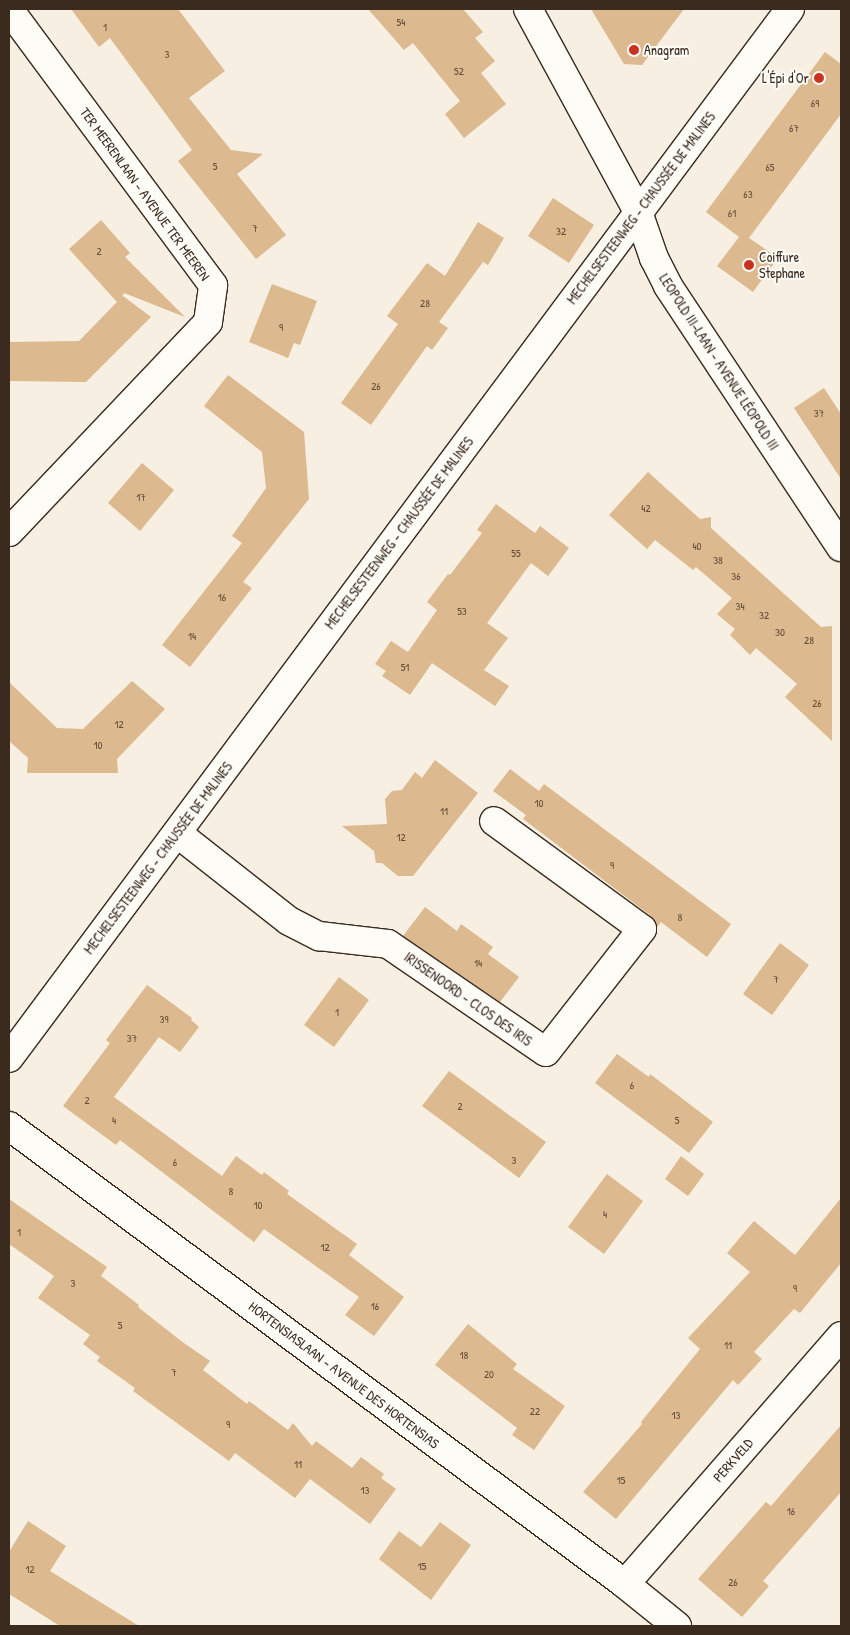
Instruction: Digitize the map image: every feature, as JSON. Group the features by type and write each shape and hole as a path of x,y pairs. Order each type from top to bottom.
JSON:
{"street":[{"name":"TER MEERENLAAN - AVENUE TER MEEREN","path":"9,9 213,285 208,322 9,532"},
{"name":"LEOPOLD III-LAAN - AVENUE LÉOPOLD III","path":"528,9 638,212 654,258 668,286 841,547"},
{"name":"MECHELSESTEENWEG - CHAUSSÉE DE MALINES","path":"9,1058 790,9"},
{"name":"IRISSENOORD - CLOS DES IRIS","path":"177,833 290,921 319,936 388,944 546,1052 642,929 494,820"},
{"name":"HORTENSIASLAAN - AVENUE DES HORTENSIAS","path":"9,1126 625,1584 677,1626"},
{"name":"PERKVELD","path":"625,1584 841,1336"}],"building":[{"path":"71,9 178,9 225,71 189,98 231,150 263,154 237,174 286,235 256,259 178,161 192,150 110,38 99,47"},
{"path":"368,9 463,9 483,32 475,38 495,61 481,73 506,104 464,138 445,114 460,101 413,43 404,50"},
{"name":"Anagram","path":"591,9 684,9 642,65 624,64"},
{"path":"825,52 841,64 841,114 749,238 778,258 753,292 717,266 739,237 706,212"},
{"path":"553,198 594,225 569,263 528,236"},
{"path":"101,220 130,253 125,257 185,317 124,293 121,298 123,296 151,317 86,382 9,381 9,342 79,341 117,302 69,249"},
{"path":"478,222 504,238 488,265 483,262 439,322 448,328 432,350 427,346 371,425 341,403 398,324 387,316 427,263 445,276"},
{"path":"272,284 317,301 300,345 294,343 288,358 249,342"},
{"path":"228,375 304,432 309,499 243,582 252,588 190,667 162,645 242,543 232,536 266,488 262,452 204,406"},
{"path":"824,388 841,414 841,479 794,408"},
{"path":"142,463 174,490 140,531 108,503"},
{"path":"648,472 700,519 711,517 711,528 821,627 832,626 832,741 785,697 797,684 756,648 750,655 730,635 735,629 717,614 732,598 696,567 693,570 655,540 647,549 609,515"},
{"path":"496,504 535,533 540,526 569,548 548,576 531,563 487,623 508,638 484,670 509,686 495,706 432,663 410,695 382,676 386,671 375,664 391,641 408,652 437,610 427,602 482,533 477,530"},
{"path":"132,681 165,709 117,759 118,773 27,773 28,758 9,741 9,682 57,728 83,729"},
{"path":"435,760 478,793 413,876 398,876 382,863 376,863 374,851 342,826 387,824 385,799 392,791 402,790 415,772 422,778"},
{"path":"510,769 539,791 544,784 731,924 707,957 661,922 657,927 651,916 523,819 526,815 493,791"},
{"path":"425,907 457,931 461,924 493,947 488,954 519,977 500,1002 403,936"},
{"path":"780,943 809,965 772,1015 743,994"},
{"path":"339,977 369,1000 334,1047 304,1025"},
{"path":"147,985 192,1018 191,1020 199,1027 180,1052 159,1037 114,1097 222,1176 236,1156 262,1175 264,1172 289,1191 287,1194 357,1244 349,1255 404,1297 374,1336 345,1315 359,1297 264,1229 254,1242 120,1140 116,1145 63,1106 110,1043 106,1040"},
{"path":"617,1054 649,1077 650,1074 713,1122 689,1153 595,1083"},
{"path":"449,1071 546,1142 519,1178 422,1106"},
{"path":"681,1156 704,1174 688,1196 665,1179"},
{"path":"607,1174 643,1201 604,1254 568,1227"},
{"path":"841,1198 841,1263 800,1313 794,1309 754,1352 762,1359 738,1385 733,1380 616,1519 583,1492 642,1424 641,1422 700,1349 688,1338 750,1272 727,1253 754,1221 795,1255"},
{"path":"9,1199 107,1267 101,1276 181,1341 210,1361 203,1370 247,1404 249,1401 288,1430 293,1423 312,1446 316,1441 352,1468 361,1457 384,1474 381,1478 396,1489 370,1524 310,1479 295,1498 235,1453 229,1461 133,1391 135,1388 97,1361 100,1357 83,1344 90,1335 38,1298 54,1276 9,1244"},
{"path":"468,1324 517,1364 513,1369 565,1406 534,1450 512,1435 517,1428 435,1365"},
{"path":"841,1425 841,1492 763,1581 769,1586 742,1617 698,1579 766,1502 771,1506"},
{"path":"28,1521 66,1546 50,1571 139,1626 60,1626 9,1594 9,1552"},
{"path":"440,1522 471,1545 431,1600 379,1559 399,1531 421,1547"}],"place":[{"name":"Anagram","path":"634,50"},
{"name":"L'Épi d'Or","path":"819,78"},
{"name":"Coiffure Stephane","path":"749,265"}]}
